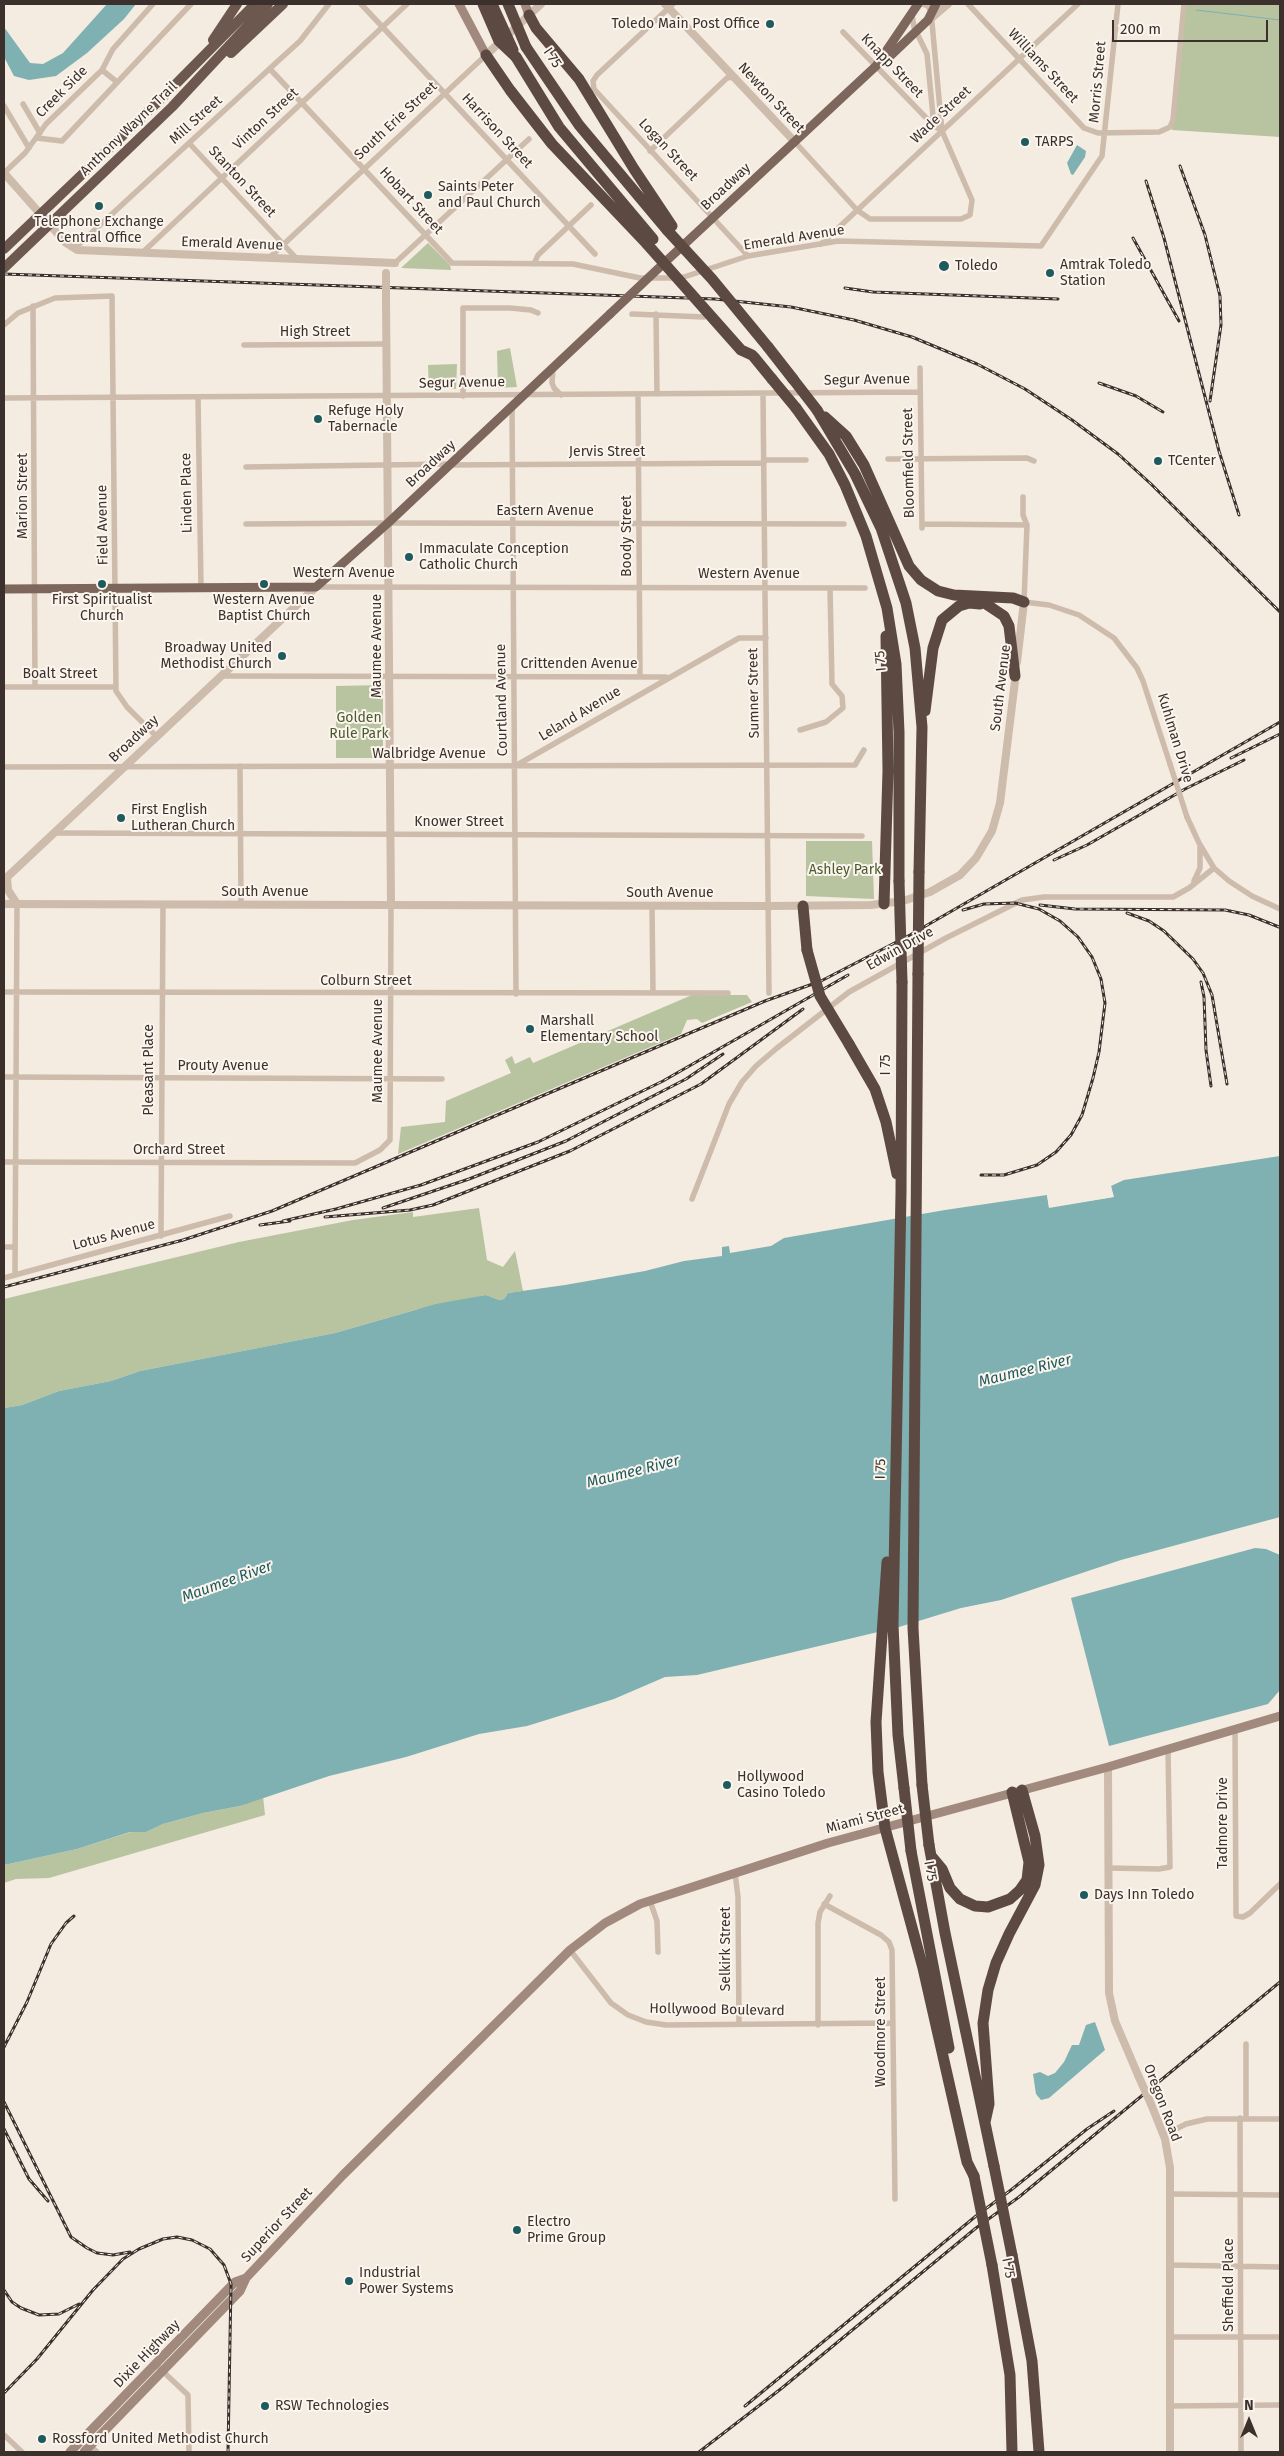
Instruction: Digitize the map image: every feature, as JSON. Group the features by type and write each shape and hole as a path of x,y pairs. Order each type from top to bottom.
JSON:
{"highway":[{"path":"190,68 238,4"},
{"name":"Anthony Wayne Trail","path":"4,249 162,98 255,4"},
{"name":"Anthony Wayne Trail","path":"4,268 205,74 268,4"},
{"path":"205,74 283,4"},
{"path":"483,4 499,41 519,61"},
{"path":"492,4 519,61"},
{"name":"I 75","path":"508,4 526,47 579,125 670,228 817,410 855,474 892,556 906,603 915,648 922,727 913,1558 914,1665 922,1785 930,1850 945,1933 994,2166 1032,2361 1039,2452"},
{"path":"529,15 536,28 578,79 670,228"},
{"path":"486,55 510,90 552,144 650,242"},
{"name":"I 75","path":"519,61 559,126 650,242 753,356 796,408 829,454 845,485 870,545 887,608 896,664 899,732 899,880 902,982 901,1193 895,1470 894,1661 898,1735 911,1851 1009,2359 1012,2452"},
{"path":"817,410 846,436 864,465 909,566 921,580 938,591 954,595 1013,598 1024,602"},
{"path":"870,545 881,600 888,662 887,826 884,904"},
{"path":"922,727 933,648 942,620 959,606 969,603 1012,605 1024,602"},
{"path":"986,604 1004,616 1009,626 1015,676"},
{"path":"803,906 807,950 820,996 875,1089 886,1122 901,1193"},
{"path":"895,1470 878,1672 876,1743 885,1828 923,1968 967,2162 974,2176"},
{"path":"930,1850 942,1869 950,1888 960,1899 975,1906 988,1907 1010,1899 1027,1880 1029,1862 1017,1791"},
{"path":"985,2122 989,2104 983,2024 988,1990 996,1963 1035,1885 1039,1865 1035,1836 1017,1791"}],"main road":[{"path":"459,4 486,55"},
{"path":"525,4 529,15"},
{"name":"Broadway","path":"316,587 388,523 876,66 920,4"},
{"path":"932,16 936,4"},
{"name":"Broadway","path":"876,66 884,62 932,16"},
{"name":"Western Avenue","path":"4,589 316,587"},
{"name":"Miami Street","path":"498,2023 570,1950 605,1923 650,1901 828,1843 1108,1767 1280,1716"},
{"name":"Superior Street","path":"246,2278 343,2175 498,2023"},
{"name":"Dixie Highway","path":"70,2452 155,2364 212,2313 235,2282 246,2278"},
{"path":"90,2450 162,2372 212,2313"}],"street":[{"name":"Creek Side","path":"4,173 29,148 46,124 102,70 113,49 153,4"},
{"name":"Creek Side","path":"38,135 62,141 191,4"},
{"name":"Mill Street","path":"72,248 300,41 329,4"},
{"name":"Harrison Street","path":"361,4 595,254"},
{"name":"Vinton Street","path":"142,252 407,4"},
{"name":"South Erie Street","path":"269,258 541,4"},
{"path":"857,210 866,218 875,220 961,219 968,217 972,210 972,200 969,192 942,131 932,16 928,6 920,4"},
{"path":"932,16 948,4"},
{"name":"Williams Street","path":"968,4 1084,128 1091,132 1159,132 1170,127 1173,120 1184,4"},
{"name":"Wade Street","path":"821,244 1078,4"},
{"name":"Morris Street","path":"1106,132 1118,4"},
{"name":"Newton Street","path":"669,5 857,210"},
{"name":"Logan Street","path":"669,5 598,74 594,81 597,93 748,256"},
{"path":"912,13 928,59 934,126"},
{"name":"Knapp Street","path":"843,32 934,126 942,131"},
{"name":"Hobart Street","path":"270,69 452,263"},
{"name":"Creek Side","path":"102,70 117,82"},
{"path":"650,151 727,78 734,77"},
{"name":"Creek Side","path":"23,104 38,135"},
{"path":"4,106 29,148"},
{"name":"Emerald Avenue","path":"452,263 573,264 630,277 661,279 684,277 748,256 852,241 1042,246 1099,162 1106,132"},
{"path":"394,263 529,139"},
{"name":"Stanton Street","path":"189,143 297,259"},
{"path":"4,173 72,248"},
{"path":"534,264 538,255 591,205"},
{"name":"Emerald Avenue","path":"72,248 394,263"},
{"name":"Maumee Avenue","path":"355,1162 380,1150 390,1140 391,766 386,273 394,263"},
{"name":"Field Avenue","path":"33,306 55,298 112,296 116,687"},
{"path":"4,325 18,313 33,306"},
{"name":"Marion Street","path":"33,306 36,590 35,687"},
{"path":"463,396 463,308 510,308 538,312"},
{"path":"632,314 704,317"},
{"path":"656,314 657,394"},
{"name":"High Street","path":"244,344 386,344"},
{"path":"553,368 552,383 561,395"},
{"name":"Bloomfield Street","path":"920,368 922,526 1026,522"},
{"name":"Segur Avenue","path":"4,398 387,397 920,392"},
{"name":"Boody Street","path":"638,394 640,677"},
{"name":"Sumner Street","path":"763,394 769,993"},
{"name":"Linden Place","path":"198,398 201,588"},
{"name":"Courtland Avenue","path":"512,406 516,994"},
{"path":"888,459 1027,458 1034,461"},
{"name":"Jervis Street","path":"246,467 639,464 806,460"},
{"name":"South Avenue","path":"4,904 803,906 884,904 918,897 943,886 968,867 992,831 1000,803 1024,602 1026,522 1022,515 1023,497"},
{"name":"Eastern Avenue","path":"246,524 844,524"},
{"name":"Western Avenue","path":"316,587 865,588"},
{"name":"Broadway","path":"5,878 316,587"},
{"path":"800,730 826,722 843,708 844,701 832,684 830,588"},
{"name":"Kuhlman Drive","path":"1024,602 1048,605 1079,615 1114,638 1137,668 1143,681 1187,817 1199,843 1214,868 1229,881 1262,902 1280,909"},
{"name":"Leland Avenue","path":"515,766 666,677 738,638 766,638"},
{"name":"Crittenden Avenue","path":"222,676 666,677"},
{"name":"Boalt Street","path":"4,686 116,687"},
{"path":"116,687 127,707 157,737"},
{"name":"Walbridge Avenue","path":"4,767 855,765 864,750"},
{"path":"240,766 241,904"},
{"name":"Knower Street","path":"54,833 862,836"},
{"path":"1189,888 1200,868 1201,853 1199,843"},
{"name":"Edwin Drive","path":"692,1199 729,1104 742,1082 756,1066 777,1048 848,992 946,938 1022,900 1044,897 1163,898 1181,894 1214,868"},
{"path":"5,878 8,890 17,904 15,1275"},
{"name":"Pleasant Place","path":"161,1236 163,904"},
{"path":"652,905 652,993"},
{"name":"Colburn Street","path":"4,992 728,994"},
{"name":"Prouty Avenue","path":"4,1077 442,1079"},
{"name":"Orchard Street","path":"4,1162 355,1162"},
{"name":"Lotus Avenue","path":"4,1278 230,1216"},
{"path":"4,1247 15,1247"},
{"name":"Tadmore Drive","path":"1235,1730 1236,1916 1243,1917 1250,1913 1280,1884"},
{"path":"1109,1868 1159,1869 1170,1867 1168,1749"},
{"name":"Oregon Road","path":"1108,1767 1111,2004 1118,2028 1164,2135 1169,2162 1170,2452"},
{"name":"Selkirk Street","path":"734,1874 738,1898 738,2024"},
{"path":"818,2025 819,1916 830,1896"},
{"path":"650,1901 657,1921 658,1952"},
{"name":"Woodmore Street","path":"824,1904 876,1932 889,1942 893,1956 895,2199"},
{"name":"Hollywood Boulevard","path":"570,1950 612,2003 634,2018 661,2024 818,2025 894,2023"},
{"name":"Sheffield Place","path":"1241,2452 1241,2195 1246,2044"},
{"path":"1164,2135 1202,2120 1280,2119"},
{"path":"1170,2194 1280,2195"},
{"path":"1170,2265 1280,2267"},
{"path":"1170,2337 1280,2337"},
{"path":"155,2364 189,2398 189,2452"},
{"path":"1170,2406 1280,2406"},
{"path":"4,2435 22,2452"},
{"path":"83,2439 90,2450"}],"green space":[{"path":"1184,4 1280,4 1280,137 1172,130"},
{"path":"428,243 450,265 451,270 401,268"},
{"path":"510,348 517,387 498,388 497,351"},
{"path":"457,364 456,389 429,389 428,365"},
{"name":"Golden Rule Park","path":"383,685 383,758 336,758 336,686"},
{"name":"Ashley Park","path":"806,841 872,841 874,899 806,896"},
{"path":"692,995 747,995 752,1002 702,1023 697,1019 687,1020 681,1034 398,1154 401,1127 445,1122 446,1101 511,1073 505,1060 512,1056 515,1064 530,1057 533,1063"},
{"path":"479,1208 487,1260 503,1267 515,1251 523,1291 508,1293 504,1299 499,1300 486,1295 415,1310 335,1333 140,1371 111,1381 59,1391 22,1405 4,1408 4,1299 239,1242 353,1220 413,1212 413,1217"},
{"path":"263,1796 265,1815 49,1878 16,1879 4,1883 4,1865 77,1849 131,1832 146,1832 163,1824 203,1813 240,1806"}],"water":[{"path":"107,4 136,4 124,19 87,53 56,76 29,80 14,76 4,57 4,27 30,63 43,64 63,53"},
{"path":"1077,145 1086,151 1085,157 1073,175 1067,163"},
{"name":"Maumee River","path":"1280,1156 1280,1517 1121,1560 1001,1600 961,1608 899,1627 697,1675 665,1677 614,1699 527,1726 479,1734 406,1757 329,1776 240,1806 203,1813 163,1824 146,1832 130,1832 77,1849 4,1865 4,1408 22,1405 59,1391 111,1381 140,1371 335,1333 436,1304 486,1295 499,1300 504,1299 508,1293 565,1285 645,1271 684,1261 722,1256 722,1247 729,1246 730,1253 771,1246 784,1238 945,1210 1047,1195 1049,1207 1113,1197 1111,1186 1124,1180"},
{"path":"1255,1548 1266,1549 1280,1555 1280,1690 1268,1704 1109,1746 1071,1598"},
{"path":"1095,2022 1105,2050 1049,2098 1041,2100 1036,2094 1033,2074 1040,2072 1048,2076 1055,2073 1064,2062 1072,2045 1079,2045 1086,2025"}],"pier":[{"path":"1108,1186 1111,1186 1114,1197 1049,1208 1047,1195 1049,1195 1051,1205 1110,1195"}],"waterway":[{"path":"1196,10 1280,20"}],"railway":[{"path":"1180,166 1205,235 1220,296 1221,325 1210,401"},
{"path":"1146,181 1164,238 1219,451 1239,515"},
{"path":"1133,238 1179,321"},
{"path":"4,274 715,299 791,307 854,320 912,337 977,364 1025,389 1072,420 1118,454 1151,484 1280,612"},
{"path":"845,288 873,292 1058,299"},
{"path":"1099,383 1136,396 1163,412"},
{"path":"4,1287 183,1240 272,1211 765,1001 821,981 910,935 1280,722"},
{"path":"1231,758 1280,734"},
{"path":"1054,860 1087,845 1185,789 1244,760"},
{"path":"963,910 984,904 1015,903 1039,909 1060,921 1078,937 1092,957 1101,979 1105,1003 1099,1052 1093,1078 1082,1115 1071,1135 1056,1152 1037,1165 1004,1175 981,1175"},
{"path":"1040,905 1075,909 1225,910 1249,915 1279,927"},
{"path":"1127,913 1149,921 1164,931 1193,959 1203,973 1212,995 1227,1084"},
{"path":"283,1221 336,1209 421,1185 538,1142 663,1081 848,975"},
{"path":"1201,982 1204,997 1206,1050 1211,1086"},
{"path":"325,1217 410,1210 433,1205 570,1151 701,1084 803,1009"},
{"path":"383,1208 469,1179 566,1141 686,1079 723,1054"},
{"path":"260,1225 290,1221"},
{"path":"4,2047 27,2002 51,1944 66,1923 74,1916"},
{"path":"699,2452 782,2388 976,2228 1019,2197 1280,1982"},
{"path":"4,2102 71,2237 97,2253 113,2255 130,2252"},
{"path":"745,2406 976,2216 1087,2129 1114,2111"},
{"path":"4,2129 29,2179 48,2201"},
{"path":"4,2393 37,2359 93,2290 123,2259 139,2249 163,2239 177,2237 192,2240 210,2249 224,2265 231,2284 228,2452"},
{"path":"4,2290 12,2302 21,2308 39,2315 59,2314 79,2304"}],"place":[{"name":"Toledo Main Post Office","path":"770,24"},
{"name":"TARPS","path":"1025,142"},
{"name":"Saints Peter and Paul Church","path":"428,195"},
{"name":"Telephone Exchange Central Office","path":"99,206"},
{"name":"Toledo","path":"944,266"},
{"name":"Amtrak Toledo Station","path":"1050,273"},
{"name":"Refuge Holy Tabernacle","path":"318,419"},
{"name":"TCenter","path":"1158,461"},
{"name":"Immaculate Conception Catholic Church","path":"409,557"},
{"name":"First Spiritualist Church","path":"102,584"},
{"name":"Western Avenue Baptist Church","path":"264,584"},
{"name":"Broadway United Methodist Church","path":"282,656"},
{"name":"First English Lutheran Church","path":"121,818"},
{"name":"Marshall Elementary School","path":"530,1029"},
{"name":"Hollywood Casino Toledo","path":"727,1785"},
{"name":"Days Inn Toledo","path":"1084,1895"},
{"name":"Electro Prime Group","path":"517,2230"},
{"name":"Industrial Power Systems","path":"349,2281"},
{"name":"RSW Technologies","path":"265,2406"},
{"name":"Rossford United Methodist Church","path":"42,2439"}]}
